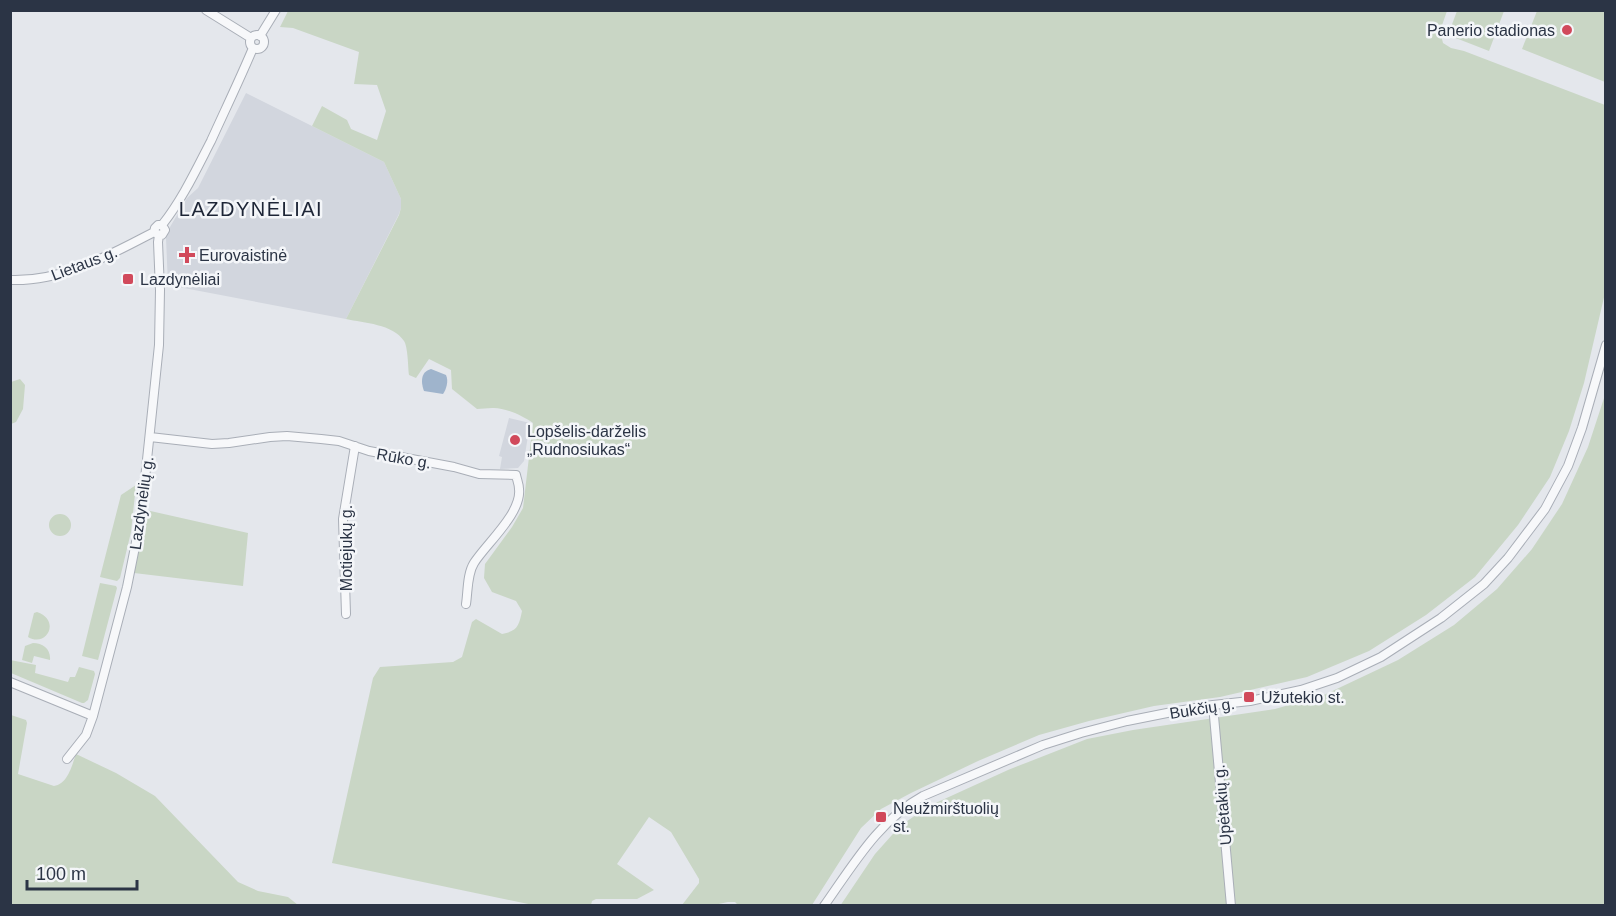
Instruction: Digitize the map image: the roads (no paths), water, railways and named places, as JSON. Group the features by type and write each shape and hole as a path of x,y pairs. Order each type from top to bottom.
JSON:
{"street":[{"path":"206,10 251,38"},
{"path":"260,36 276,10"},
{"path":"251,38 260,36"},
{"path":"251,38 253,48 259,49 264,44 260,36"},
{"name":"Lazdynėlių g.","path":"67,759 86,735 93,716 127,587 141,517 159,345 157,234 162,235 165,230 162,225 172,213 201,161 253,48"},
{"name":"Lietaus g.","path":"10,280 39,279 75,268 157,234"},
{"name":"Bukčių g.","path":"824,906 865,848 890,819 923,796 1043,745 1071,736 1127,721 1278,696 1337,678 1381,657 1441,618 1484,584 1508,558 1545,509 1568,466 1582,428 1605,345"},
{"name":"Rūko g.","path":"150,437 212,444 270,436 339,441 369,451 479,474 516,475 520,490 518,500 508,520 473,565 466,604"},
{"name":"Motiejukų g.","path":"346,614 343,519 355,446"},
{"path":"10,682 93,716"},
{"name":"Upėtakių g.","path":"1213,705 1230,906"}],"water":[{"path":"431,369 446,375 447,385 443,394 424,391 423,375"}],"place":[{"name":"Panerio stadionas","path":"1567,30"},
{"name":"Eurovaistinė","path":"187,255"},
{"name":"Lazdynėliai","path":"128,279"},
{"name":"Lopšelis-darželis „Rudnosiukas“","path":"515,440"},
{"name":"Užutekio st.","path":"1249,697"},
{"name":"Neužmirštuolių st.","path":"881,817"}],"district":[{"name":"LAZDYNĖLIAI","path":"251,209"}]}
